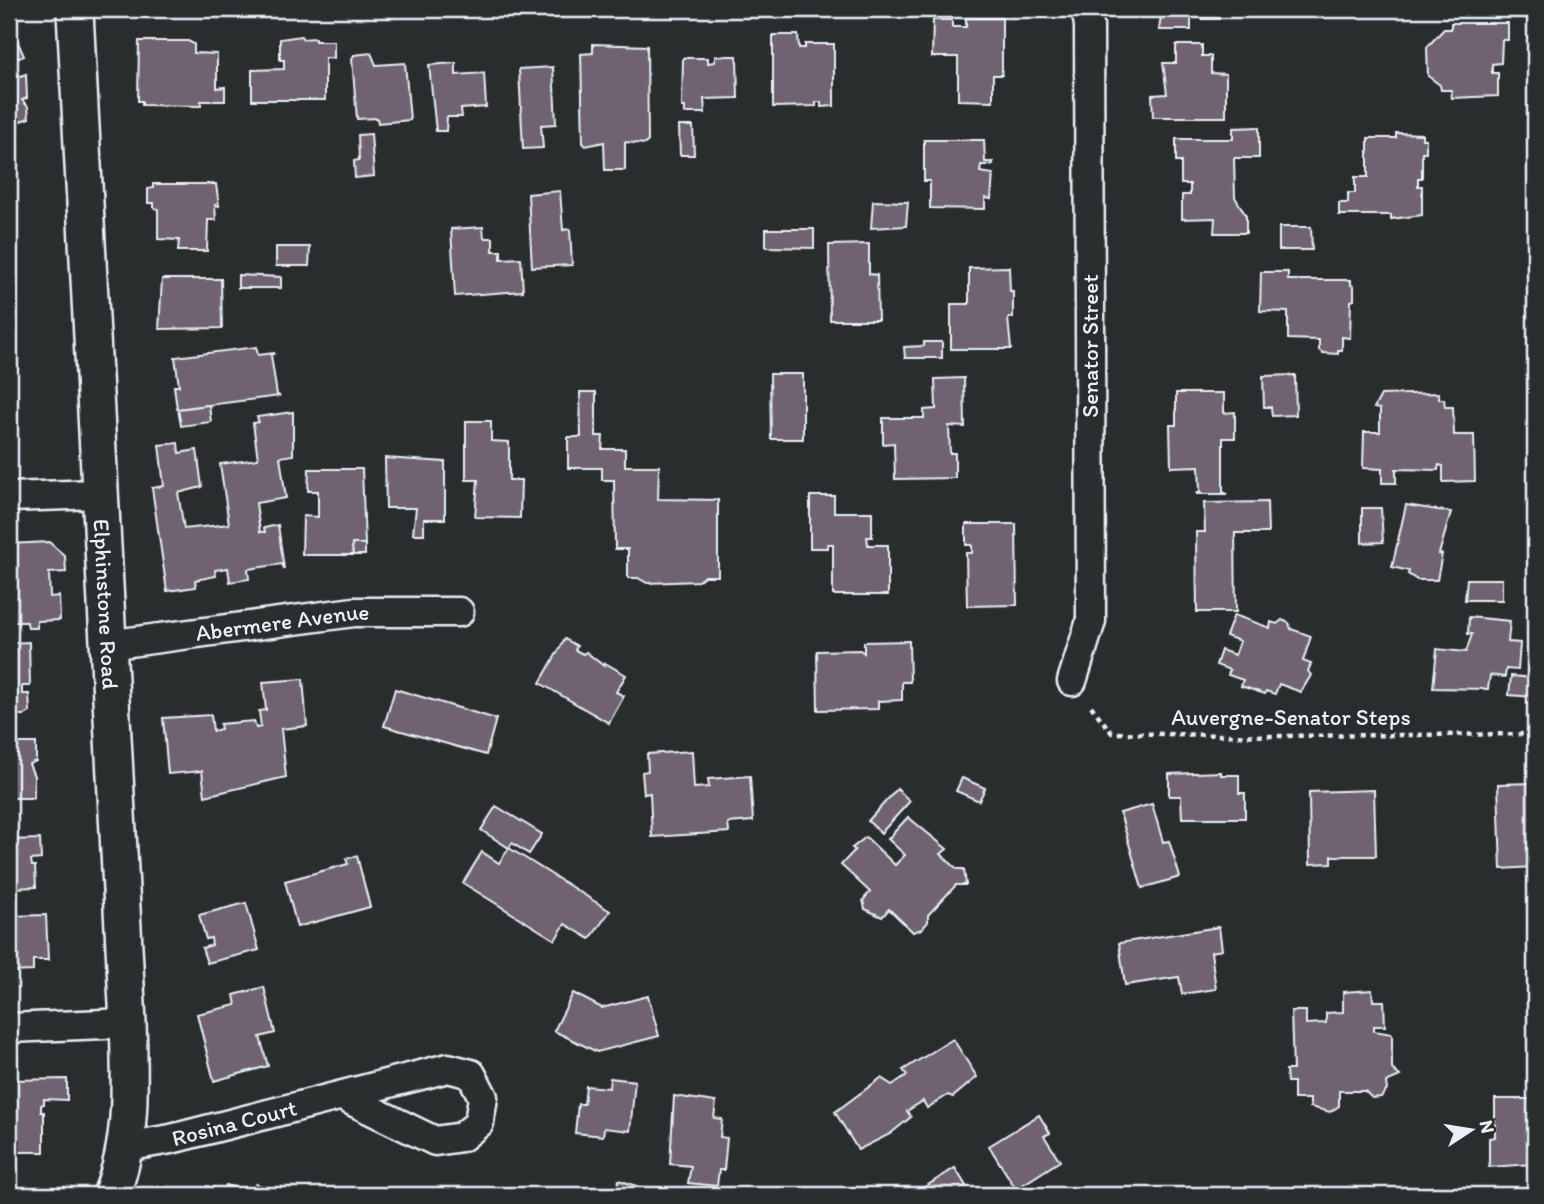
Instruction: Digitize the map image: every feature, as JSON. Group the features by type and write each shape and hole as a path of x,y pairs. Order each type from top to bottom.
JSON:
{"street":[{"name":"Senator Street","path":"1072,681 1091,621 1090,25 1086,9"},
{"name":"Elphinstone Road","path":"77,10 99,494 131,1090 125,1147 111,1195"},
{"path":"9,497 99,494"},
{"name":"Abermere Avenue","path":"107,645 354,612 458,612"},
{"path":"9,1028 128,1023"},
{"name":"Rosina Court","path":"125,1147 171,1139 342,1096"}],"path":[{"name":"Auvergne-Senator Steps","path":"1072,681 1112,733 1274,736 1535,734"}],"building":[{"path":"1162,9 1191,9 1191,30 1159,30"},
{"path":"1202,9 1219,9 1219,19 1202,19"},
{"path":"966,18 1002,18 1002,75 993,75 993,101 958,100 958,57 932,57 933,20 952,20 952,27 966,27"},
{"path":"9,23 24,56 9,62"},
{"path":"1451,23 1508,23 1508,40 1502,40 1501,63 1492,64 1492,73 1498,73 1498,96 1452,98 1451,90 1441,90 1440,85 1428,76 1427,47 1444,29 1451,29"},
{"path":"773,35 798,35 799,48 805,48 805,44 834,44 834,106 821,107 821,102 816,102 816,106 773,107"},
{"path":"301,36 303,39 315,38 315,41 334,41 334,58 325,58 325,100 252,100 252,70 284,69 284,60 280,60 280,39"},
{"path":"139,41 188,41 194,44 194,53 217,54 217,88 225,87 225,101 201,101 201,106 142,105 142,101 138,101"},
{"path":"593,44 647,46 648,141 645,144 625,142 625,170 605,170 604,142 586,146 583,143 581,54 593,53"},
{"path":"1176,45 1202,45 1202,56 1211,56 1211,73 1226,74 1226,117 1153,117 1152,95 1167,94 1163,63 1176,63"},
{"path":"371,53 376,65 405,63 410,120 378,123 377,118 357,119 352,59 354,55"},
{"path":"715,56 737,56 738,98 704,99 705,113 685,113 685,107 682,107 683,58 708,58 708,63 715,62"},
{"path":"456,63 456,75 484,73 486,107 461,109 462,117 447,117 446,131 436,131 429,65"},
{"path":"553,67 556,124 541,125 543,148 523,149 519,69"},
{"path":"26,74 27,98 22,100 28,107 29,118 9,125 9,80"},
{"path":"679,126 693,126 694,155 680,155"},
{"path":"1259,127 1259,158 1234,158 1235,197 1246,216 1246,233 1214,233 1215,218 1182,219 1182,195 1190,195 1190,184 1181,184 1181,162 1176,162 1176,139 1233,139 1233,128"},
{"path":"1396,133 1422,134 1422,139 1426,139 1426,152 1422,152 1422,178 1418,178 1418,186 1422,186 1422,215 1391,219 1391,215 1339,215 1339,203 1348,203 1348,193 1355,193 1355,177 1368,177 1368,138 1396,138"},
{"path":"371,134 374,176 355,178 354,161 359,160 358,135"},
{"path":"924,140 984,140 985,162 993,162 993,165 981,165 980,172 993,174 991,199 985,198 985,209 930,208 930,181 924,181"},
{"path":"153,184 216,184 219,206 215,205 216,220 208,220 207,251 178,251 179,240 158,239 158,209 154,208 154,203 148,203 148,189 153,188"},
{"path":"560,191 563,230 570,229 572,265 532,267 528,194"},
{"path":"873,201 908,202 906,226 871,228"},
{"path":"483,227 484,238 493,238 493,251 501,251 501,259 521,258 523,291 455,296 451,229"},
{"path":"1279,227 1311,227 1312,250 1279,250"},
{"path":"766,229 814,229 814,248 766,247"},
{"path":"869,244 869,274 877,275 878,320 830,320 829,245"},
{"path":"276,247 310,247 309,266 276,266"},
{"path":"1009,267 1010,291 1013,291 1013,318 1008,318 1011,349 951,349 951,304 969,304 969,268"},
{"path":"1261,272 1288,272 1288,280 1351,280 1354,300 1351,301 1350,338 1342,337 1342,350 1338,350 1338,354 1323,353 1319,350 1319,340 1288,339 1288,312 1260,311"},
{"path":"238,275 281,277 281,288 238,288"},
{"path":"162,279 221,279 222,328 159,329"},
{"path":"924,342 942,342 942,358 905,358 904,347 924,346"},
{"path":"256,347 258,355 275,353 271,355 277,395 280,396 177,409 174,386 179,386 175,357"},
{"path":"770,374 803,374 803,439 771,439"},
{"path":"1295,375 1296,415 1272,416 1271,407 1264,407 1263,376"},
{"path":"964,378 965,427 949,426 950,453 955,453 955,478 895,479 894,443 883,444 883,418 924,418 924,410 936,409 935,379"},
{"path":"580,392 596,392 596,436 603,436 602,449 625,449 625,466 659,466 658,499 718,500 718,576 704,576 698,581 647,583 638,578 628,578 628,549 615,549 614,480 602,480 602,468 568,468 568,437 581,437"},
{"path":"1176,393 1224,393 1224,413 1235,412 1235,438 1223,438 1223,492 1227,494 1196,494 1200,492 1199,466 1171,467 1170,425 1176,425"},
{"path":"1439,393 1439,399 1444,399 1445,407 1453,407 1454,435 1474,435 1475,481 1443,482 1443,466 1439,465 1438,470 1396,469 1396,483 1382,483 1382,469 1363,468 1364,432 1380,432 1380,409 1374,408 1381,395"},
{"path":"209,405 211,422 181,426 178,409"},
{"path":"293,412 293,455 280,457 286,498 256,503 260,532 265,532 264,528 278,525 284,569 282,564 248,569 249,579 230,582 228,568 215,570 216,576 195,580 196,587 167,591 152,488 164,486 159,445 178,443 179,453 197,450 202,487 178,493 184,529 229,524 220,464 258,459 253,423 259,422 257,417"},
{"path":"466,421 491,421 491,441 509,442 509,480 521,480 520,518 475,517 478,480 466,480"},
{"path":"385,458 445,462 445,519 424,519 424,534 413,534 416,508 386,508"},
{"path":"309,469 362,469 365,544 352,544 353,555 302,555 303,516 318,517 318,491 308,491"},
{"path":"810,496 834,496 834,512 872,512 872,537 867,537 868,545 888,545 888,595 833,595 833,544 828,544 828,548 810,548"},
{"path":"1267,502 1268,533 1235,533 1236,612 1197,612 1196,532 1205,532 1204,503"},
{"path":"1406,505 1451,512 1439,554 1442,554 1437,580 1417,580 1408,574 1409,571 1392,567"},
{"path":"1362,508 1381,508 1383,542 1362,543"},
{"path":"966,524 1016,524 1017,605 967,606 966,553 972,553 972,545 966,545"},
{"path":"49,542 65,556 66,572 49,573 50,597 59,596 60,620 37,621 37,628 28,628 27,622 13,622 9,544"},
{"path":"352,544 365,544 365,555 353,555"},
{"path":"1467,579 1502,579 1502,600 1465,600"},
{"path":"1234,615 1270,628 1271,622 1277,624 1282,620 1289,623 1291,629 1311,636 1303,661 1311,664 1308,671 1311,675 1301,692 1279,684 1275,694 1266,691 1265,694 1241,686 1243,680 1228,675 1230,670 1216,665 1221,650 1235,655 1240,641 1226,636"},
{"path":"1469,617 1510,621 1508,642 1520,643 1518,670 1506,669 1505,677 1490,675 1488,689 1433,688 1437,649 1466,652 1472,634 1468,634"},
{"path":"565,639 577,646 575,650 583,654 586,652 604,666 605,663 626,675 616,692 624,696 609,723 540,683"},
{"path":"909,641 910,682 902,682 902,700 878,701 878,709 818,710 817,651 860,650 864,653 864,642"},
{"path":"29,642 30,686 22,686 22,694 29,694 30,712 25,715 9,715 9,643"},
{"path":"1511,676 1535,678 1535,697 1509,695"},
{"path":"303,679 307,726 281,729 286,777 205,796 202,771 168,774 163,718 211,715 213,731 221,729 220,724 254,721 256,728 261,727 259,711 266,710 263,682"},
{"path":"395,689 496,719 486,755 384,726"},
{"path":"9,743 36,743 36,761 29,764 34,776 34,798 9,798"},
{"path":"692,751 694,788 709,787 708,779 750,776 753,821 728,823 729,832 652,837 650,793 644,794 642,772 648,771 647,754"},
{"path":"1221,772 1221,775 1239,775 1239,793 1245,793 1245,818 1182,818 1181,796 1169,796 1169,774"},
{"path":"962,778 985,788 979,801 956,791"},
{"path":"1535,783 1535,867 1501,869 1498,784"},
{"path":"897,789 910,801 881,833 868,821"},
{"path":"1374,790 1376,856 1332,856 1332,863 1310,864 1309,792"},
{"path":"1152,804 1163,842 1169,841 1180,877 1142,888 1120,813"},
{"path":"496,806 542,834 529,854 512,843 509,848 481,830"},
{"path":"908,817 947,849 941,854 957,869 964,869 966,885 956,885 928,915 928,922 922,929 913,932 889,909 882,917 865,909 863,900 870,892 841,865 855,850 852,848 866,837 895,865 905,855 888,839"},
{"path":"40,839 41,859 31,860 32,866 35,866 36,887 9,888 9,840"},
{"path":"509,848 610,911 590,939 565,924 555,940 463,883 482,852 499,863"},
{"path":"357,856 370,907 297,927 285,881 348,864 346,859"},
{"path":"246,903 259,950 207,963 202,948 212,945 211,938 206,939 199,915"},
{"path":"46,915 48,960 33,960 33,971 9,972 9,916"},
{"path":"1219,927 1222,950 1211,952 1216,989 1182,994 1179,977 1125,985 1119,943"},
{"path":"264,987 275,1033 260,1037 268,1066 214,1081 197,1014 236,1005 234,995"},
{"path":"1372,990 1373,1001 1384,1001 1385,1026 1374,1026 1374,1031 1392,1034 1392,1069 1400,1076 1386,1082 1387,1090 1381,1097 1372,1098 1365,1091 1339,1091 1339,1106 1330,1112 1310,1107 1310,1099 1294,1099 1294,1082 1287,1082 1286,1070 1293,1070 1291,1011 1306,1011 1306,1024 1326,1023 1326,1013 1343,1012 1343,992"},
{"path":"573,993 602,1008 648,996 659,1036 597,1052 554,1031"},
{"path":"953,1039 977,1077 953,1097 948,1095 927,1108 923,1101 907,1111 911,1117 890,1134 858,1150 835,1112 881,1078 892,1085 907,1075 903,1070"},
{"path":"610,1078 635,1081 630,1131 604,1128 603,1136 575,1133 578,1104 584,1104 586,1086 609,1088"},
{"path":"67,1079 67,1100 44,1099 44,1104 41,1105 41,1112 44,1112 44,1152 9,1152 9,1080"},
{"path":"674,1096 716,1102 714,1118 722,1119 720,1137 727,1138 724,1170 719,1170 717,1186 688,1183 691,1166 670,1164"},
{"path":"1495,1099 1535,1099 1535,1164 1489,1167 1489,1138 1495,1137"},
{"path":"1039,1115 1050,1133 1044,1136 1060,1161 1016,1189 989,1146"},
{"path":"955,1168 966,1186 961,1189 965,1195 912,1195"},
{"path":"619,1180 662,1195 614,1195"},
{"path":"256,1184 287,1195 204,1195 207,1186 223,1191 226,1185 254,1193"}]}
